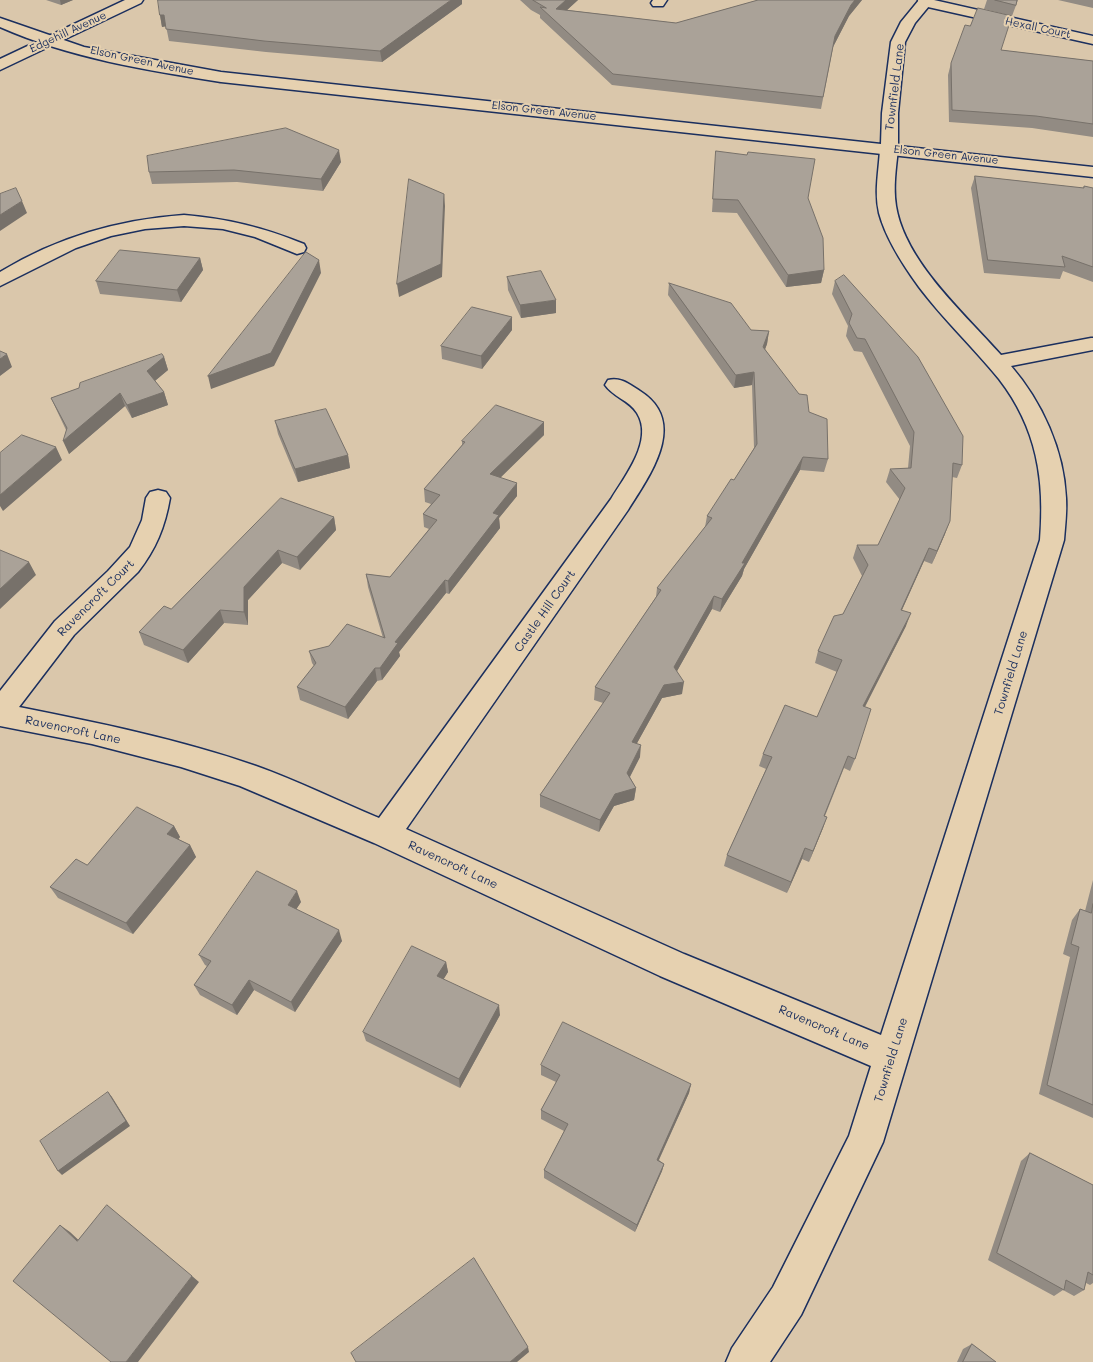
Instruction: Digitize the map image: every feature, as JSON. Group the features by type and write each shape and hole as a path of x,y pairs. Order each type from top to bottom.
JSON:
{"street":[{"name":"Edgehill Avenue","path":"0,65 136,0"},
{"name":"Hexall Court","path":"926,1 1093,40"},
{"name":"Townfield Lane","path":"746,1362 787,1301 865,1142 1052,540 1054,491 1047,453 1033,416 997,362 953,317 935,295 902,245 887,206 890,113 898,42 908,22 926,1"},
{"name":"Elson Green Avenue","path":"0,22 50,40 128,61 221,76 1093,172"},
{"path":"0,280 42,255 82,239 116,229 166,221 197,221 250,228 275,237 297,248"},
{"path":"997,362 1091,344"},
{"name":"Castle Hill Court","path":"385,834 620,504 652,447 654,430 650,416 641,403 616,385"},
{"name":"Ravencroft Court","path":"0,714 34,664 75,617 129,568 147,542 156,522 158,498"},
{"name":"Ravencroft Lane","path":"0,714 92,733 181,755 248,776 385,834 672,965 892,1057"}],"building":[{"path":"158,0 451,0 380,51 264,41 166,29 164,15 160,15"},
{"path":"533,0 566,0 556,9 676,23 758,0 855,0 835,36 823,97 613,74 540,7 546,8"},
{"path":"995,0 1017,0 1016,5"},
{"path":"978,8 1012,16 1001,50 1093,61 1093,124 1036,116 952,110 951,63 965,25 970,26"},
{"path":"286,128 339,150 321,179 234,170 149,172 147,156"},
{"path":"716,151 747,155 748,152 815,159 808,198 823,238 824,270 788,275 738,200 713,199"},
{"path":"975,176 1093,188 1093,267 1062,256 1065,267 988,260"},
{"path":"409,179 444,194 441,264 397,284"},
{"path":"16,188 22,201 0,215 0,194"},
{"path":"120,250 200,258 177,290 96,281"},
{"path":"306,252 319,260 271,353 208,376"},
{"path":"541,271 556,300 520,305 507,277"},
{"path":"844,275 918,357 963,436 962,465 953,463 950,521 937,551 929,548 901,610 911,613 863,706 871,709 855,759 848,756 824,816 827,817 813,851 805,848 791,882 727,855 772,757 763,754 785,705 817,717 842,660 818,651 834,616 843,614 868,565 857,545 878,545 905,488 890,469 911,468 914,432 865,339 857,338 849,323 852,314 835,281"},
{"path":"669,283 731,303 751,330 769,331 763,347 799,394 807,395 809,412 827,419 828,459 803,457 742,563 745,563 722,599 714,596 674,667 684,682 664,685 632,742 641,745 627,773 636,788 615,794 600,820 540,795 610,693 595,687 661,590 657,588 712,518 707,516 731,479 734,480 757,444 754,372 736,375"},
{"path":"472,307 512,317 481,356 441,346"},
{"path":"0,351 7,354 0,359"},
{"path":"162,354 164,357 147,371 164,392 127,405 120,393 63,441 67,428 51,398 79,388 80,383"},
{"path":"496,405 544,422 490,474 517,483 493,513 499,515 448,581 445,580 395,642 398,643 380,668 375,668 345,707 297,687 316,663 309,651 329,646 347,624 385,638 366,574 390,577 437,520 423,514 440,495 424,489 465,442 462,441"},
{"path":"326,409 348,455 295,469 275,421"},
{"path":"22,435 56,447 0,495 0,453"},
{"path":"281,498 334,517 297,557 278,550 244,587 244,612 220,610 183,650 139,632 164,606 171,609"},
{"path":"0,550 29,562 0,589"},
{"path":"137,807 174,826 167,834 190,845 126,923 50,887 76,859 87,865"},
{"path":"257,871 297,891 288,905 339,930 291,1002 249,980 232,1005 194,985 211,961 199,955"},
{"path":"1093,904 1093,1105 1047,1085 1079,947 1071,944 1080,909 1091,913"},
{"path":"412,946 446,962 437,976 499,1005 459,1079 363,1032"},
{"path":"563,1022 691,1084 657,1160 664,1164 637,1225 544,1170 568,1124 541,1110 560,1075 541,1065"},
{"path":"108,1092 126,1121 58,1171 40,1141"},
{"path":"1030,1153 1093,1185 1093,1275 1088,1272 1084,1290 1066,1280 1064,1290 997,1253"},
{"path":"107,1205 192,1276 126,1362 111,1362 13,1281 60,1225 77,1241"},
{"path":"474,1258 528,1347 510,1362 356,1362 351,1353"},
{"path":"972,1344 996,1362 963,1362"}]}
